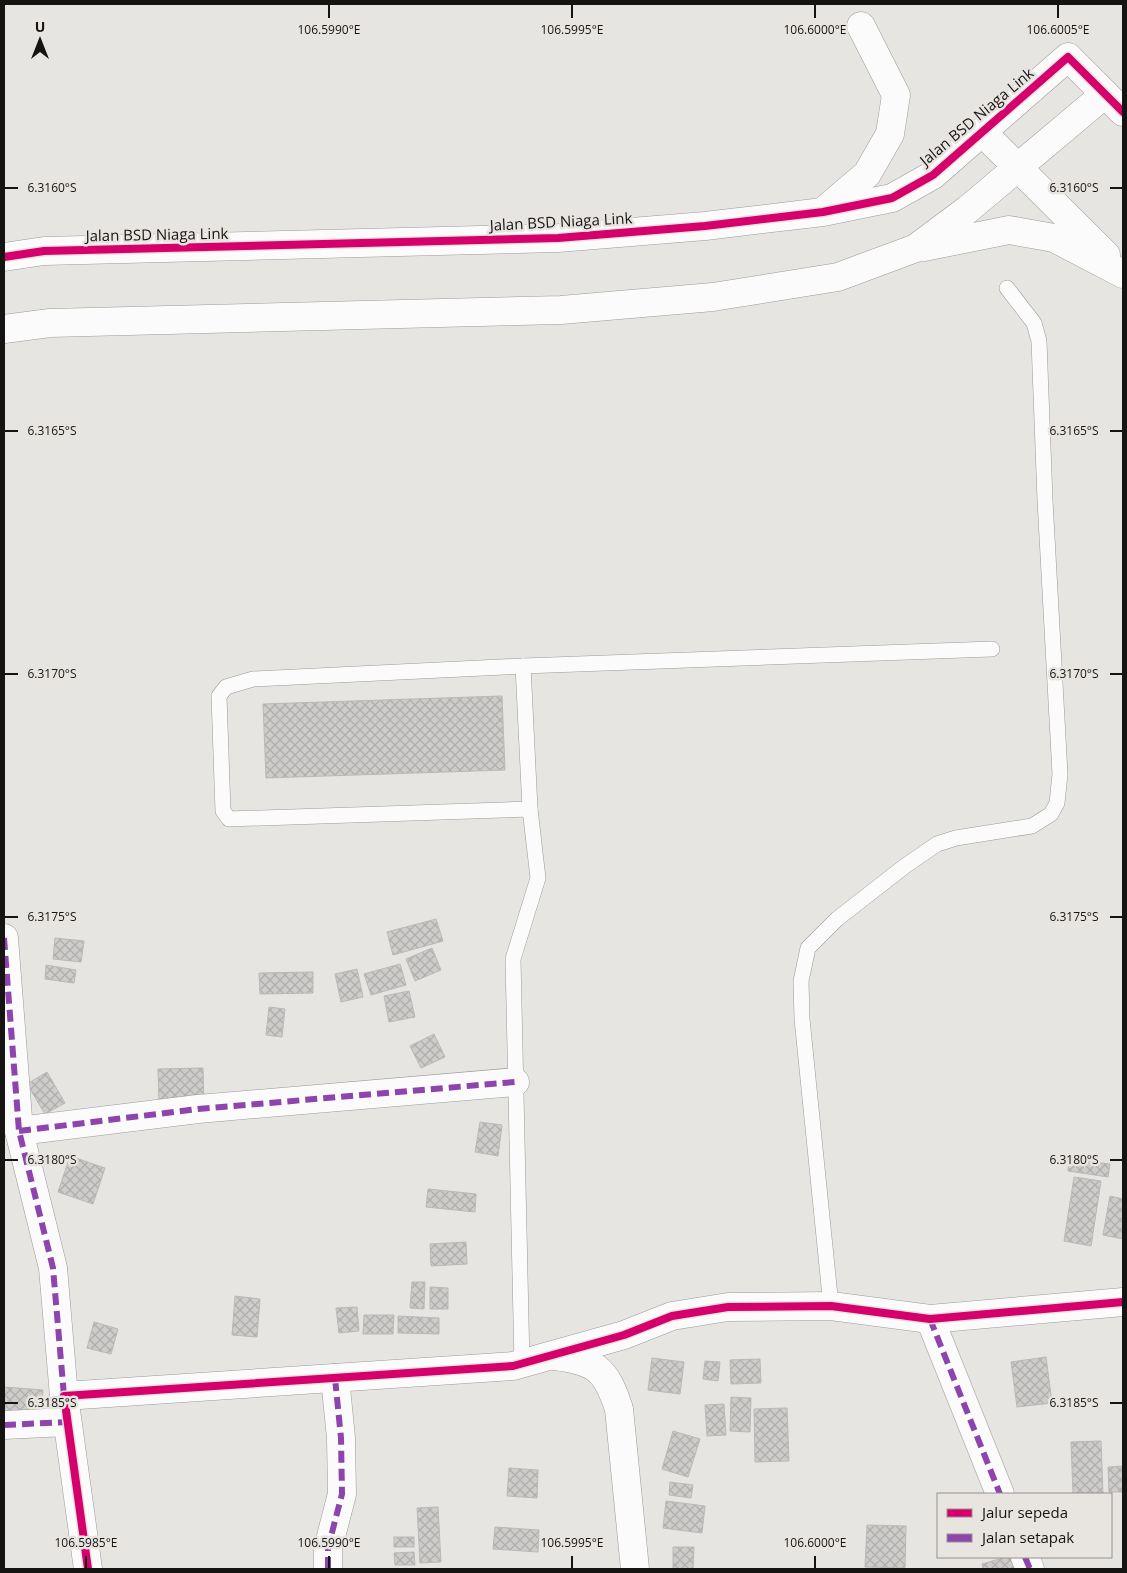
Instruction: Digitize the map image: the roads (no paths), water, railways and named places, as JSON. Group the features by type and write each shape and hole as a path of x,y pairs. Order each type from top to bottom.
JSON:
{"street":[{"path":"822,212 867,174 890,134 896,95 862,26"},
{"name":"Jalan BSD Niaga Link","path":"4,257 44,251 558,238 705,226 822,212 892,198 933,175 1068,57 1114,103"},
{"path":"916,248 967,210 1018,167 1114,103"},
{"path":"982,132 1123,273"},
{"path":"4,330 50,323 561,310 713,297 838,278 916,248 1009,230 1054,238 1123,273"},
{"path":"4,938 19,1131 53,1268 66,1409 88,1569"},
{"path":"19,1131 198,1108 515,1082"},
{"path":"4,1424 66,1409 335,1378 522,1365 624,1334 672,1316 728,1307 831,1306 930,1320 1123,1302"},
{"path":"930,1320 1000,1493"},
{"path":"553,1356 578,1359 594,1365 612,1386 619,1409 635,1569"},
{"path":"328,1569 328,1548 342,1494 341,1438 335,1378"}],"lane":[{"path":"831,1306 802,1019 801,981 808,948 837,918 937,844 956,838 1032,826 1051,814 1057,803 1060,774 1045,500 1039,341 1034,323 1007,288"},
{"path":"530,809 229,819 223,811 219,696 226,687 253,679 522,666 992,649"},
{"path":"522,666 530,809 538,878 513,959 522,1365"}]}
